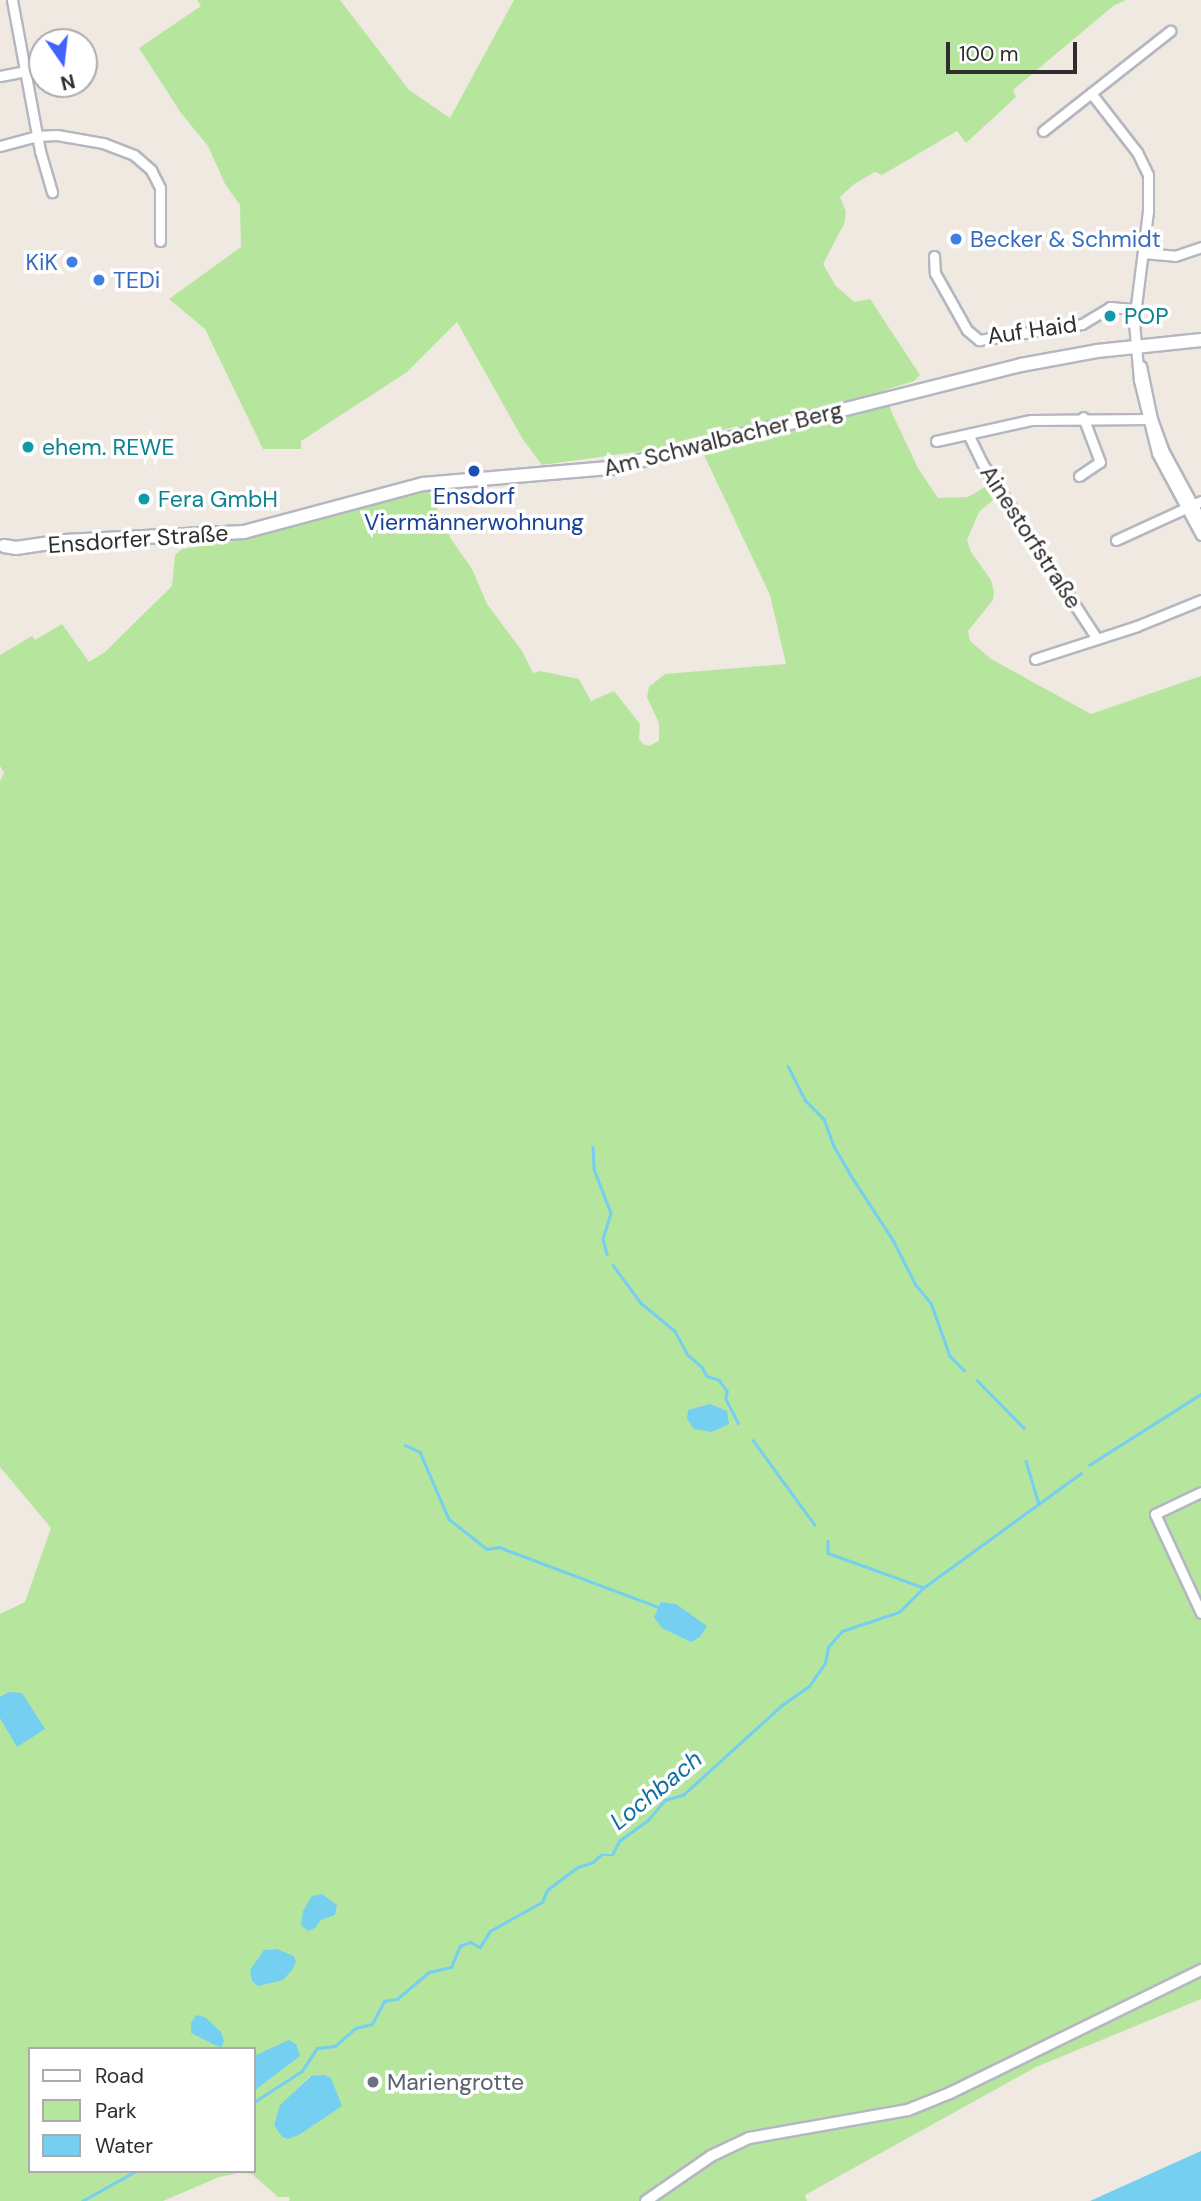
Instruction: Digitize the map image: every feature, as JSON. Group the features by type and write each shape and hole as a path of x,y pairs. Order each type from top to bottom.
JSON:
{"main road":[{"name":"Am Schwalbacher Berg","path":"244,532 423,484 611,468 964,377 1063,357 1201,340"},
{"name":"Ensdorfer Straße","path":"1,550 86,539 204,536 244,532"}],"street":[{"path":"12,0 37,136 46,177 52,191"},
{"path":"1043,131 1170,30"},
{"path":"0,76 25,71"},
{"path":"1091,93 1137,152 1148,176 1149,194 1135,309 1136,348 1150,419 1163,450 1201,520"},
{"path":"0,146 37,136 57,135 103,143 144,162 160,188 160,241"},
{"path":"1143,253 1175,256 1201,247"},
{"name":"Auf Haid","path":"934,256 935,273 967,330 979,340 1082,324 1110,307 1135,309"},
{"path":"936,441 1031,420 1083,417 1150,419"},
{"path":"1079,476 1100,462 1083,417"},
{"name":"Ainestorfstraße","path":"968,433 982,463 1097,639"},
{"path":"1193,505 1201,535"},
{"path":"1116,540 1193,505"},
{"path":"1035,660 1201,600"},
{"path":"1201,1492 1155,1514 1201,1613"},
{"path":"646,2201 711,2156 749,2138 908,2110 950,2093 1201,1970"}],"green space":[{"path":"197,0 340,0 409,90 450,118 514,0 1126,0 1113,6 1013,90 1016,97 966,143 957,131 882,175 875,172 854,184 840,197 846,212 844,224 823,264 835,285 854,302 870,299 920,375 914,381 885,390 891,411 918,468 938,498 968,497 985,487 994,499 979,512 967,540 971,552 991,580 994,592 993,600 968,631 970,641 991,659 1091,714 1201,676 1201,1999 1036,2067 805,2195 807,2201 289,2201 290,2197 278,2197 252,2174 239,2173 219,2177 163,2201 0,2201 0,1614 25,1602 51,1528 0,1467 0,781 4,773 0,766 0,655 32,636 35,640 62,624 89,662 105,652 172,586 175,555 182,549 252,538 428,490 451,539 472,569 487,604 522,651 533,673 540,671 579,679 591,701 614,691 640,724 639,739 643,744 649,746 659,741 659,723 647,697 649,687 665,674 786,664 770,595 704,455 747,443 737,426 650,450 542,465 522,438 457,322 407,372 301,441 301,449 263,449 205,329 169,299 241,247 240,205 225,184 208,146 181,113 139,48 201,6","holes":["310,2076 331,2078 341,2106 299,2135 282,2137 274,2125 281,2105"]}],"water":[{"path":"710,1404 727,1411 729,1424 712,1432 694,1429 687,1419 688,1410"},
{"path":"661,1602 676,1604 707,1626 700,1637 691,1642 662,1628 654,1617"},
{"path":"9,1692 22,1693 45,1729 17,1747 0,1718 0,1697"},
{"path":"322,1894 337,1905 335,1915 321,1920 315,1928 308,1931 301,1925 303,1911 312,1896"},
{"path":"277,1949 294,1956 296,1962 292,1970 283,1980 258,1986 252,1981 250,1970 264,1950"},
{"path":"196,2015 205,2017 221,2032 224,2041 221,2047 191,2033 191,2023"},
{"path":"289,2040 296,2044 300,2056 256,2089 256,2055"},
{"path":"324,2075 331,2078 342,2106 299,2135 288,2139 282,2137 274,2125 280,2105 311,2076"},
{"path":"1201,2151 1201,2201 1090,2201"}],"waterway":[{"path":"788,1066 805,1100 824,1119 834,1146 893,1240 916,1285 931,1303 950,1356 964,1370"},
{"path":"593,1147 594,1169 611,1213 603,1239 607,1254"},
{"path":"613,1265 641,1303 675,1331 687,1354 702,1367 707,1376 719,1380 727,1391 726,1399 738,1423"},
{"path":"977,1380 1024,1428"},
{"name":"Lochbach","path":"1089,1465 1201,1394"},
{"path":"753,1440 815,1525"},
{"path":"405,1445 420,1452 449,1519 487,1549 499,1547 659,1607"},
{"path":"1026,1461 1039,1504"},
{"name":"Lochbach","path":"256,2101 302,2071 317,2048 335,2046 356,2028 372,2024 384,2001 397,1999 429,1972 451,1967 460,1946 470,1942 480,1947 490,1931 542,1902 547,1890 578,1867 593,1862 601,1855 612,1855 619,1841 648,1820 665,1800 683,1795 782,1705 809,1686 825,1663 828,1647 842,1631 899,1612 923,1588 1081,1473"},
{"path":"828,1541 828,1553 922,1587"},
{"name":"Lochbach","path":"82,2201 132,2173"}],"place":[{"name":"Becker & Schmidt","path":"956,239"},
{"name":"KiK","path":"72,262"},
{"name":"TEDi","path":"99,280"},
{"name":"POP","path":"1110,316"},
{"name":"ehem. REWE","path":"28,447"},
{"name":"Ensdorf Viermännerwohnung","path":"474,471"},
{"name":"Fera GmbH","path":"144,499"},
{"name":"Mariengrotte","path":"373,2082"}]}
